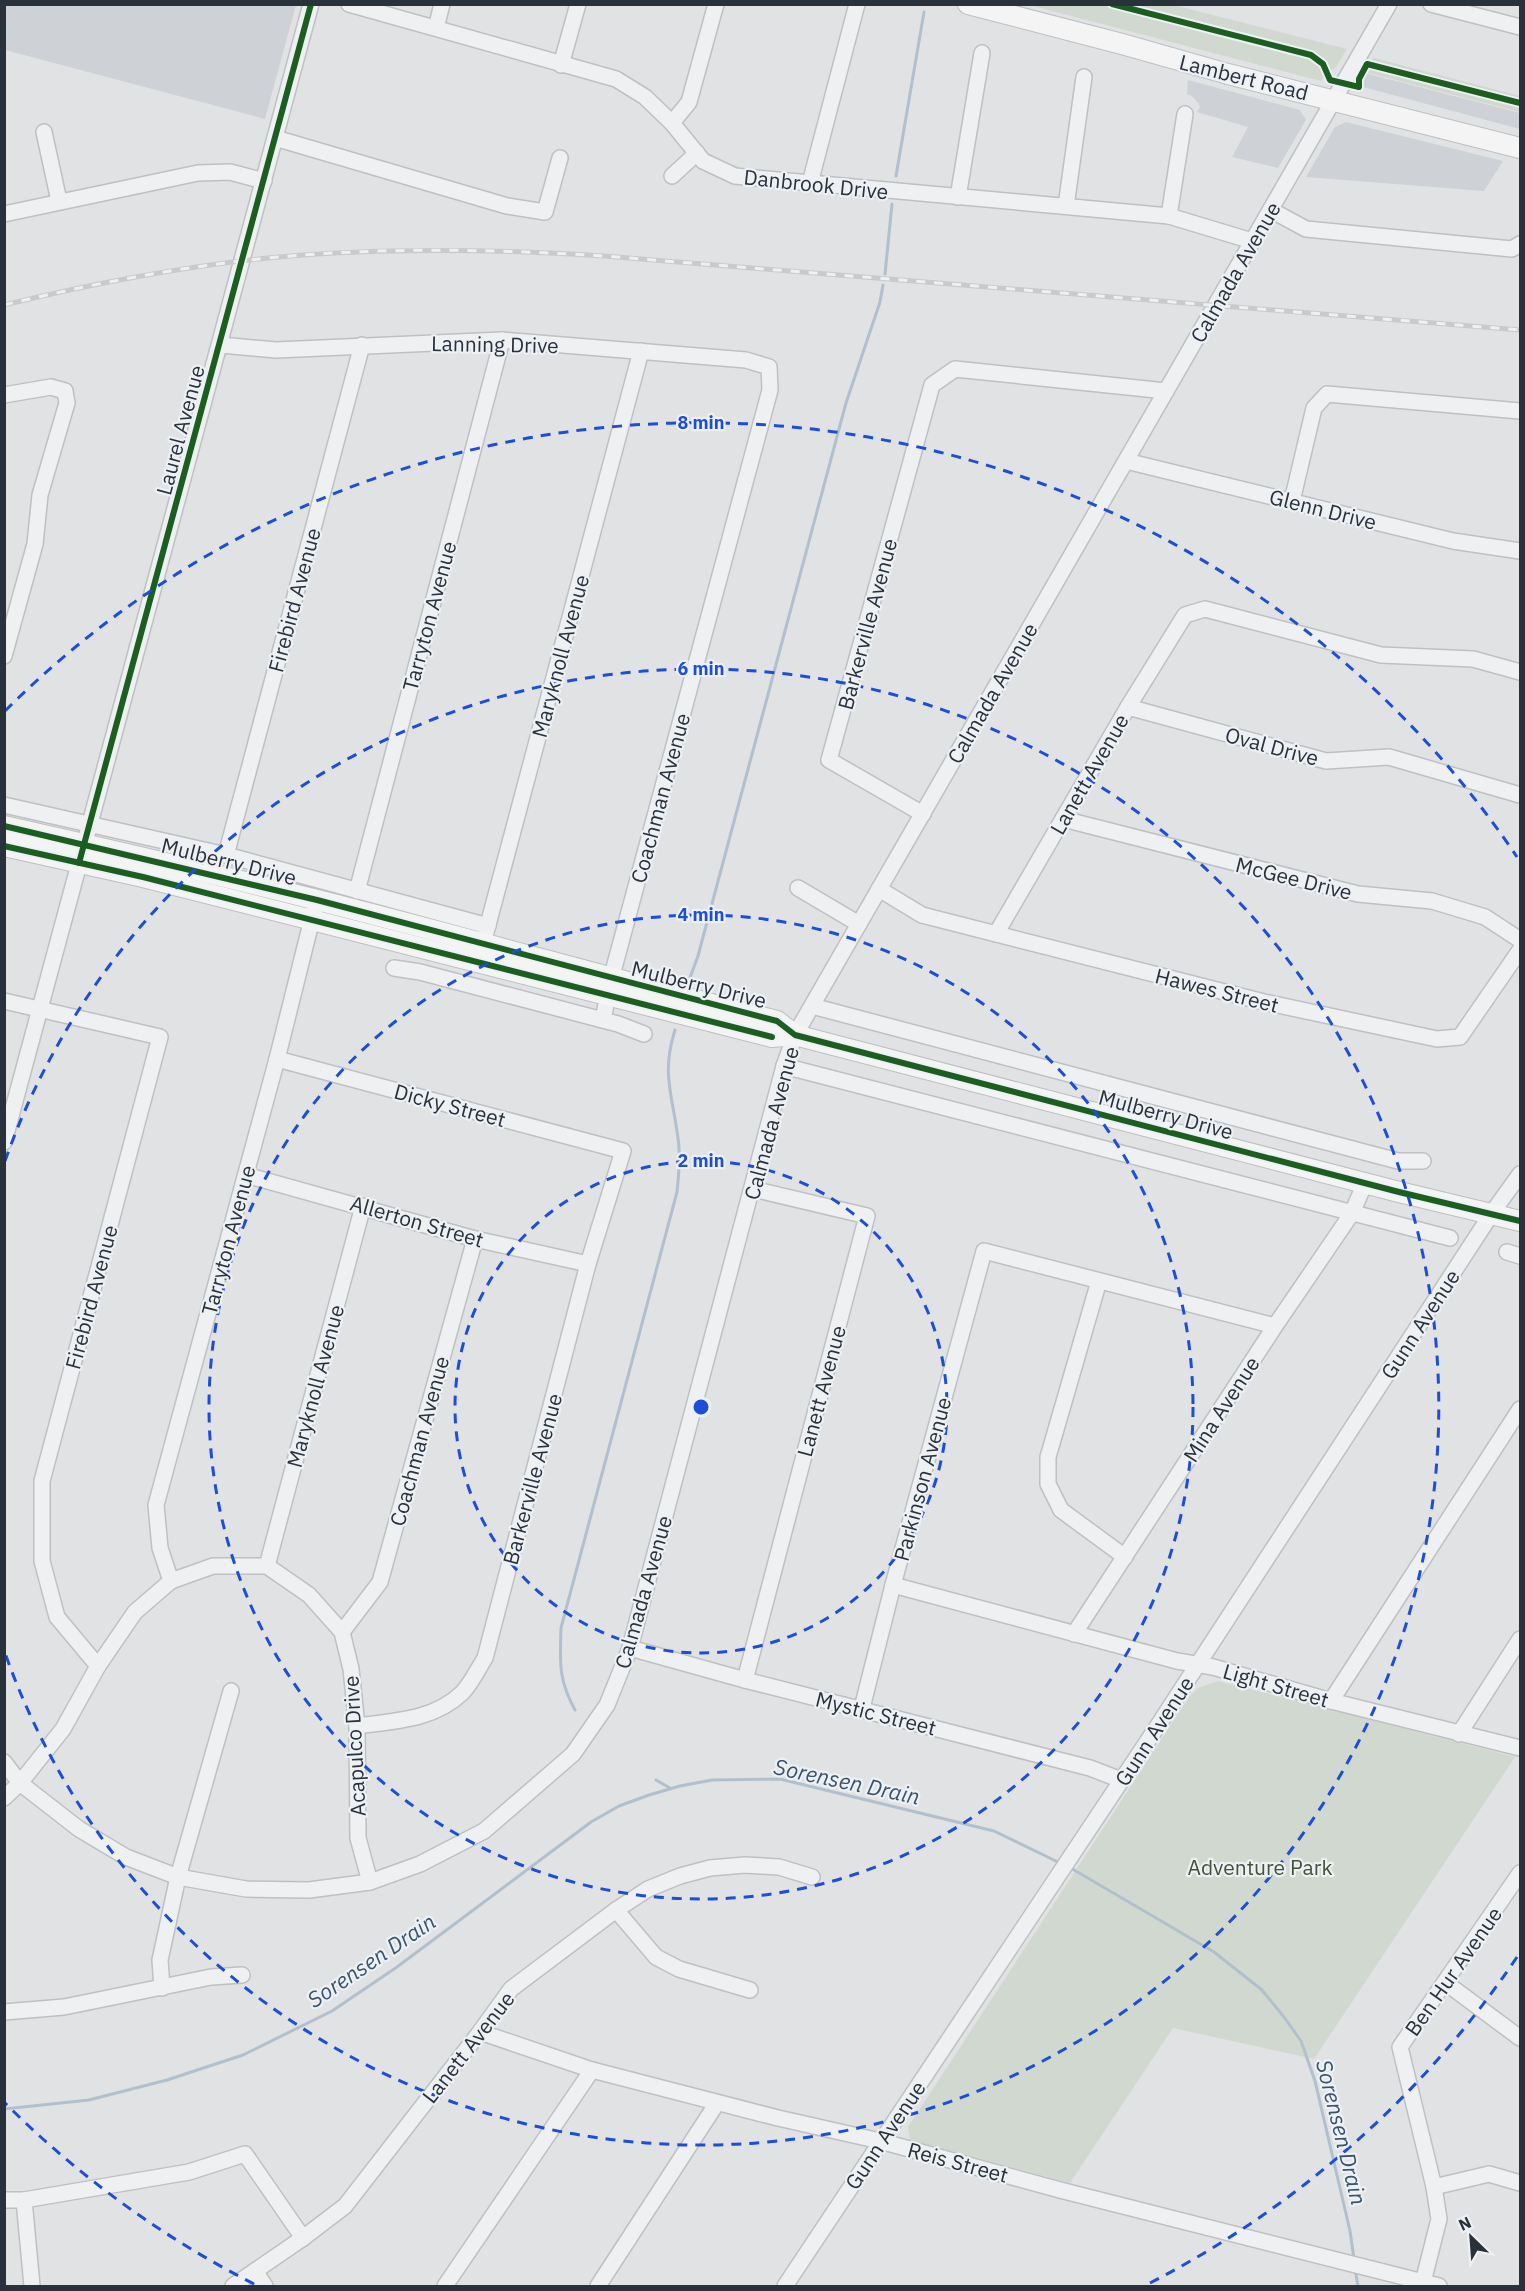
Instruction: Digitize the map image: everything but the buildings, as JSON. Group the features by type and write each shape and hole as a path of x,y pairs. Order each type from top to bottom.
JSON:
{"main road":[{"name":"Lambert Road","path":"968,4 1228,74 1521,148"},
{"name":"Mulberry Drive","path":"4,826 317,900 483,943 609,987 772,1037 795,1035 1365,1183 1521,1221"},
{"name":"Mulberry Drive","path":"4,846 311,920 483,943"}],"street":[{"name":"Laurel Avenue","path":"4,1142 311,4"},
{"name":"Danbrook Drive","path":"349,4 616,79 645,98 672,123 703,161 735,176 1169,216 1252,241"},
{"path":"436,28 442,4"},
{"path":"561,65 578,4"},
{"path":"672,123 688,102 716,4"},
{"path":"810,183 857,4"},
{"path":"1431,4 1521,27"},
{"name":"Calmada Avenue","path":"4,1762 20,1783 79,1829 116,1851 178,1877 246,1889 309,1890 370,1882 420,1864 484,1831 573,1754 607,1705 630,1648 784,1066 795,1035 1271,210 1385,6"},
{"path":"957,197 982,53"},
{"path":"1066,206 1084,77"},
{"path":"1169,216 1185,114"},
{"path":"44,132 59,201"},
{"path":"275,138 507,206 545,212 560,158"},
{"path":"672,176 697,153"},
{"path":"4,214 198,173 230,172 264,181"},
{"path":"1271,210 1306,229 1512,249 1521,244"},
{"name":"Lanning Drive","path":"220,345 276,350 502,340 746,360 769,367"},
{"name":"Tarryton Avenue","path":"357,891 502,340"},
{"name":"Firebird Avenue","path":"226,855 362,345"},
{"name":"Maryknoll Avenue","path":"483,943 641,351"},
{"name":"Coachman Avenue","path":"603,1020 609,987 770,390 769,367"},
{"name":"Barkerville Avenue","path":"922,814 829,760 933,385 955,369 1166,391"},
{"path":"4,395 51,387 65,391 67,404 40,495 35,544 4,656"},
{"path":"1292,501 1314,408 1327,394 1521,411"},
{"name":"Glenn Drive","path":"1126,461 1454,541 1521,551"},
{"name":"Lanett Avenue","path":"996,934 1128,707 1185,615 1204,609 1381,655 1473,659 1521,672"},
{"name":"Oval Drive","path":"1128,707 1326,761 1389,757 1521,795"},
{"path":"4,805 226,855 357,891 483,943"},
{"name":"McGee Drive","path":"1063,819 1358,894 1432,901 1485,917 1521,940"},
{"path":"798,888 859,924"},
{"name":"Hawes Street","path":"879,889 922,915 1263,1002 1437,1039 1460,1037 1521,950"},
{"name":"Tarryton Avenue","path":"171,1581 160,1548 156,1505 277,1059 317,900"},
{"path":"394,968 420,972 603,1020 644,1034"},
{"path":"4,1001 40,1011"},
{"path":"812,1006 1398,1161 1423,1161"},
{"name":"Firebird Avenue","path":"40,1011 160,1037 42,1481 42,1561 57,1617 98,1666"},
{"name":"Dicky Street","path":"277,1059 623,1151"},
{"path":"784,1066 1450,1238"},
{"name":"Barkerville Avenue","path":"357,1725 411,1719 438,1710 462,1692 485,1658 588,1264 623,1151"},
{"name":"Gunn Avenue","path":"785,2286 1197,1665 1492,1213 1521,1174"},
{"name":"Allerton Street","path":"246,1175 475,1239 588,1264"},
{"name":"Mina Avenue","path":"1074,1634 1275,1326 1352,1213 1365,1183"},
{"name":"Lanett Avenue","path":"745,1680 867,1216 753,1189"},
{"name":"Maryknoll Avenue","path":"267,1566 363,1206"},
{"name":"Coachman Avenue","path":"342,1632 380,1582 475,1239"},
{"name":"Parkinson Avenue","path":"862,1708 984,1251 1100,1281"},
{"path":"1125,1557 1061,1510 1048,1484 1048,1457 1100,1281 1275,1326"},
{"path":"1331,1701 1521,1409"},
{"path":"4,1798 20,1783 63,1729 98,1666 135,1612 171,1581 213,1566 267,1566"},
{"name":"Acapulco Drive","path":"267,1566 309,1595 342,1632 351,1668 357,1725 358,1838 370,1882"},
{"name":"Light Street","path":"893,1585 1074,1634 1213,1667 1331,1701 1521,1748"},
{"path":"1459,1734 1521,1640"},
{"name":"Mystic Street","path":"630,1648 745,1680 1090,1768 1121,1780"},
{"path":"162,1989 160,1960 178,1877 231,1691"},
{"name":"Lanett Avenue","path":"233,2286 303,2238 345,2205 511,1989 616,1910 648,1889 680,1876 710,1868 745,1865 779,1867 812,1877"},
{"name":"Ben Hur Avenue","path":"1424,2282 1439,2219 1434,2187 1400,2047 1519,1880"},
{"path":"616,1910 656,1957 679,1970 750,1990"},
{"path":"4,2012 64,2007 162,1989 211,1977 242,1975"},
{"path":"1446,1983 1521,2038"},
{"name":"Reis Street","path":"480,2032 592,2070 717,2103 880,2141 1339,2262 1439,2286"},
{"path":"445,2286 592,2070"},
{"path":"598,2286 717,2103"},
{"path":"4,2199 24,2200 189,2172 245,2154 303,2238"},
{"path":"1434,2187 1488,2174 1521,2183"},
{"path":"24,2200 32,2286"},
{"path":"255,2271 265,2286"}],"shaded area":[{"path":"4,5 296,5 265,119 5,50"},
{"path":"1365,73 1520,113 1520,129 1363,87 1361,80"},
{"path":"1188,80 1300,110 1306,120 1278,168 1232,157 1248,127 1197,112 1200,107 1198,103 1187,94"},
{"path":"1346,122 1503,161 1484,191 1306,177 1335,127"}],"green space":[{"path":"1029,5 1174,5 1347,49 1336,67 1321,81"},
{"path":"1374,58 1520,96 1520,112 1365,72"},
{"name":"Adventure Park","path":"1218,1681 1515,1757 1314,2059 1173,2028 1070,2183 910,2140 908,2127 1189,1697 1198,1688"}],"waterway":[{"path":"896,176 924,12"},
{"path":"885,274 892,204"},
{"path":"688,983 698,956 846,403 880,302 883,285"},
{"path":"575,1710 569,1699 561,1670 561,1628 677,1192 679,1147 668,1069 675,1030"},
{"name":"Sorensen Drain","path":"4,2109 89,2100 167,2080 243,2055 332,2011 397,1967 591,1822 619,1806 680,1786 712,1780 780,1779 994,1831 1060,1863"},
{"path":"656,1780 670,1788"},
{"name":"Sorensen Drain","path":"1069,1867 1214,1952 1262,1990 1284,2017 1301,2041 1315,2081 1350,2231 1354,2259"},
{"name":"Sorensen Drain","path":"1355,2269 1358,2286"}],"railway":[{"path":"4,305 135,277 268,258 352,252 478,251 604,256 1520,330"}],"cycle path":[{"path":"79,863 311,4"},
{"path":"1112,4 1311,55 1323,64 1330,80 1359,87 1359,79 1367,64 1520,103"},
{"path":"4,826 317,900 777,1021 795,1035 1399,1192 1520,1221"},
{"path":"4,846 143,877 772,1037"}]}
